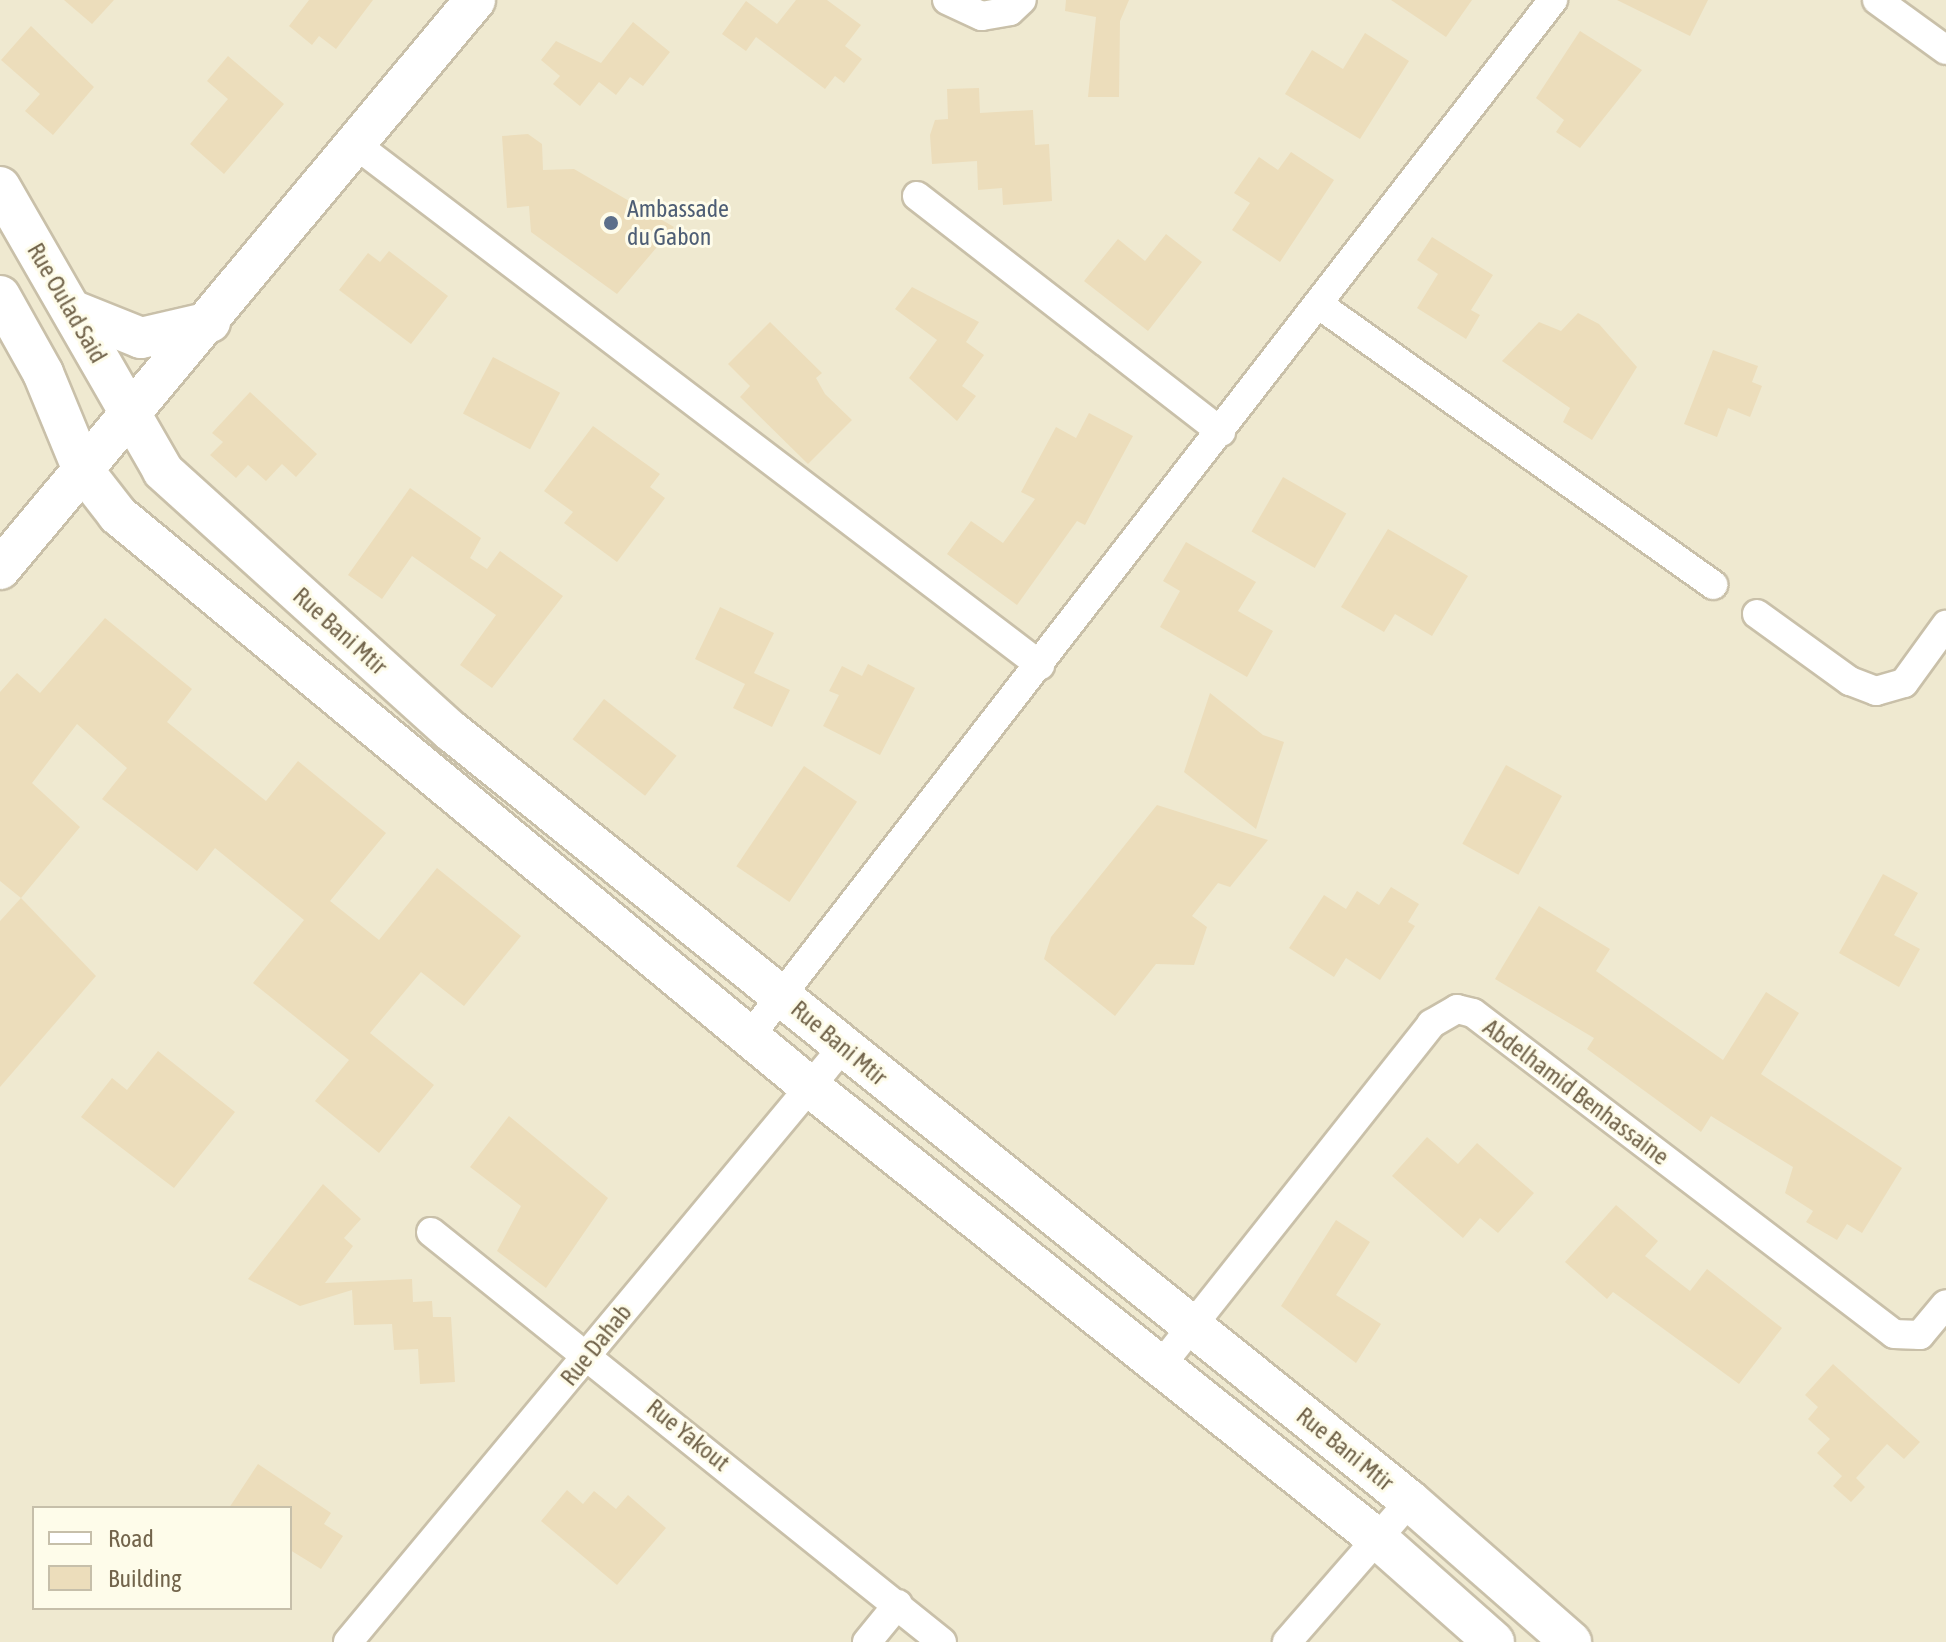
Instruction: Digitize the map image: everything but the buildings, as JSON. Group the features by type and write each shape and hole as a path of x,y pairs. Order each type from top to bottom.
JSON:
{"street":[{"path":"0,569 83,470 131,420 475,0"},
{"path":"947,0 982,16 1010,11 1022,0"},
{"path":"750,1036 1553,0"},
{"path":"1877,0 1909,9 1946,50"},
{"path":"355,144 1040,665"},
{"name":"Rue Oulad Said","path":"0,187 74,311 131,420"},
{"path":"917,196 1221,432"},
{"path":"0,296 43,373 83,470"},
{"path":"1318,304 1713,585"},
{"path":"74,311 141,338 210,322"},
{"name":"Rue Bani Mtir","path":"131,420 163,471 451,731 1410,1501 1571,1642"},
{"name":"Rue Bani Mtir","path":"83,470 118,515 809,1086 1162,1364 1380,1541 1494,1642"},
{"path":"1757,614 1850,681 1876,691 1904,683 1946,625"},
{"name":"Abdelhamid Benhassaine","path":"1162,1364 1195,1328 1431,1024 1457,1009 1473,1013 1894,1334 1920,1335 1946,1304"},
{"name":"Rue Dahab","path":"348,1642 843,1047"},
{"name":"Rue Yakout","path":"431,1232 589,1355 942,1642"},
{"path":"1287,1642 1380,1541 1410,1501"},
{"path":"867,1642 898,1604"}],"shaded area":[{"path":"0,0 1946,0 1946,1642 0,1642"}],"place":[{"name":"Ambassade du Gabon","path":"611,223"}]}
